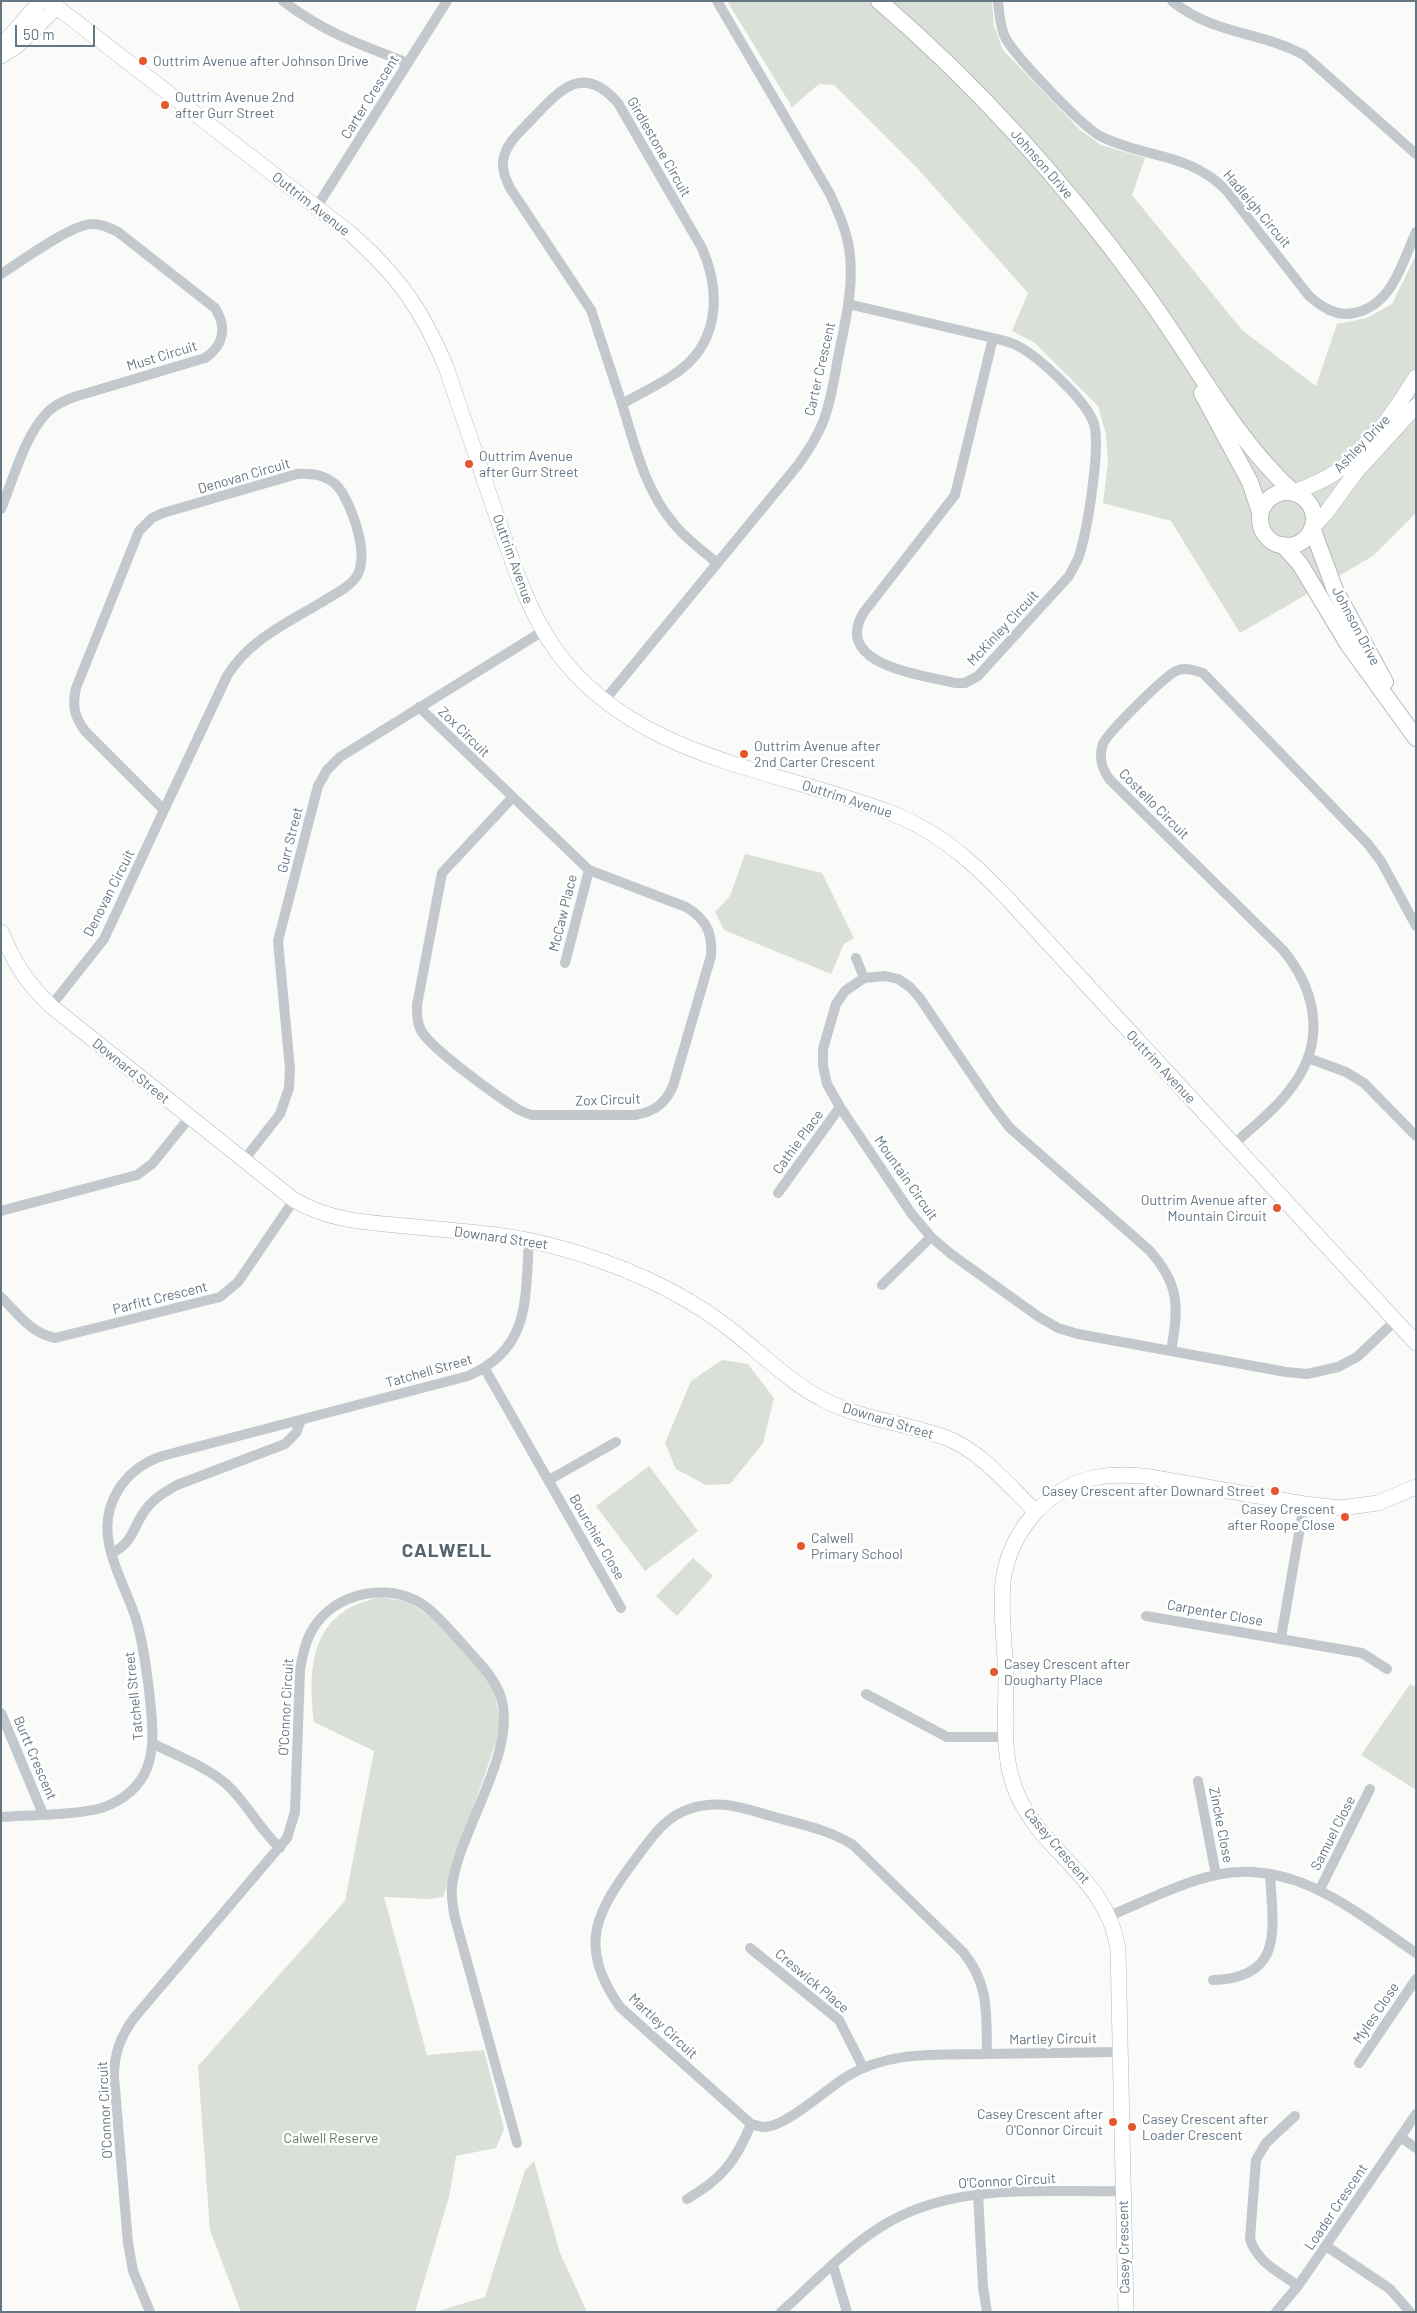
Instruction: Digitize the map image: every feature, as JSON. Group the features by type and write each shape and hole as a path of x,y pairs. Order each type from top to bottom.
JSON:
{"main road":[{"name":"Johnson Drive","path":"879,1 993,108 1062,185 1143,290 1254,453 1293,492"},
{"name":"Johnson Drive","path":"1181,348 1200,390 1250,482 1260,512"},
{"path":"1280,492 1293,492 1304,498 1311,507 1314,519 1312,528 1302,541 1290,546 1276,544 1266,536 1260,524 1260,512 1264,504 1273,495 1280,492"},
{"name":"Johnson Drive","path":"1312,528 1335,590 1372,656 1405,722"},
{"name":"Johnson Drive","path":"1283,545 1300,564 1348,644 1416,738"}],"street":[{"path":"1,50 9,37 42,1"},
{"name":"Carter Crescent","path":"316,208 447,1"},
{"name":"Carter Crescent","path":"604,701 798,464 819,431 832,393 848,304 851,276 849,248 842,220 830,194 717,1"},
{"name":"Hadleigh Circuit","path":"998,1 999,17 1005,35 1014,52 1081,121 1101,136 1196,166 1213,176 1228,190 1309,296 1320,306 1334,312 1349,314 1364,311 1377,304 1391,286 1416,232"},
{"path":"1172,1 1195,18 1288,47 1304,55 1416,154"},
{"path":"287,2 313,24 334,35 408,62"},
{"path":"1,56 17,46 53,4"},
{"name":"Outtrim Avenue","path":"53,4 316,208 379,259 403,286 428,325 446,367 522,589 543,631 571,669 604,701 649,732 682,746 886,810 919,826 951,846 999,890 1416,1343"},
{"name":"Girdlestone Circuit","path":"622,404 674,375 697,351 711,322 715,300 713,279 702,248 618,103 609,92 598,86 578,83 559,91 514,138 506,149 503,169 510,188 591,310 646,480 658,504 684,535 717,563"},
{"name":"Must Circuit","path":"1,274 72,230 92,224 106,225 118,232 215,308 221,317 223,327 220,343 214,352 205,358 74,396 59,403 46,413 32,434 1,509"},
{"name":"McKinley Circuit","path":"848,304 993,338 1016,345 1032,355 1079,399 1090,415 1097,446 1081,550 1069,576 978,676 965,683 955,683 871,659 859,642 858,627 864,612 955,495 993,338"},
{"name":"Ashley Drive","path":"1293,492 1317,483 1344,466 1380,429 1416,377"},
{"name":"Ashley Drive","path":"1312,528 1326,514 1356,472 1416,406"},
{"name":"Denovan Circuit","path":"51,1006 104,939 227,676 237,660 258,641 344,588 358,574 362,561 362,548 346,500 335,483 324,476 311,473 297,474 163,513 147,522 136,537 76,688 73,707 77,720 84,731 164,810"},
{"name":"Gurr Street","path":"244,1160 280,1114 289,1088 290,1069 278,958 278,941 318,786 327,770 340,757 543,631"},
{"name":"Costello Circuit","path":"1233,1145 1288,1094 1300,1077 1308,1058 1314,1027 1312,1006 1306,985 1296,966 1283,950 1110,780 1101,766 1100,755 1106,739 1168,675 1183,669 1202,673 1368,844 1381,862 1416,926"},
{"name":"Zox Circuit","path":"419,707 589,870 686,907 698,914 709,930 712,943 711,956 673,1086 668,1098 659,1107 647,1113 635,1115 531,1115 513,1107 432,1044 420,1030 417,1018 419,996 442,873 512,798"},
{"name":"McCaw Place","path":"565,963 589,870"},
{"name":"Downard Street","path":"1,932 16,966 30,987 51,1006 294,1200 312,1210 343,1220 529,1240 606,1262 668,1289 721,1322 797,1382 824,1400 853,1412 947,1438 966,1448 1036,1512"},
{"path":"856,958 864,978 885,976 898,979 910,987 920,997 993,1106 1010,1128 1149,1250 1162,1264 1171,1280 1177,1306 1171,1351"},
{"name":"Mountain Circuit","path":"864,978 850,986 836,1004 823,1049 823,1066 827,1084 840,1107 911,1213 931,1237 951,1254 1031,1312 1058,1328 1078,1334 1286,1372 1318,1373 1338,1367 1358,1357 1395,1321"},
{"path":"1308,1058 1346,1072 1364,1082 1416,1136"},
{"name":"Cathie Place","path":"778,1192 840,1107"},
{"path":"1,1211 137,1175 152,1164 190,1117"},
{"name":"Parfitt Crescent","path":"1,1297 32,1329 42,1335 60,1338 220,1297 238,1282 294,1200"},
{"path":"882,1285 931,1237"},
{"name":"Tatchell Street","path":"1,1817 96,1809 122,1798 136,1786 146,1771 154,1744 143,1643 112,1553 107,1525 110,1506 118,1489 137,1468 162,1456 468,1376 485,1368 506,1352 519,1329 529,1240"},
{"name":"Bourchier Close","path":"485,1368 622,1608"},
{"path":"112,1553 122,1548 129,1541 142,1514 161,1494 177,1485 285,1444 296,1434 301,1420"},
{"path":"549,1480 616,1442"},
{"name":"Casey Crescent","path":"1126,2312 1118,1949 1109,1916 1094,1890 1037,1826 1023,1806 1010,1772 1006,1737 1003,1583 1012,1547 1025,1525 1054,1496 1075,1485 1097,1477 1120,1475 1144,1476 1304,1504 1340,1508 1365,1506 1401,1495 1416,1487"},
{"name":"Carpenter Close","path":"1281,1638 1304,1504"},
{"name":"O'Connor Circuit","path":"150,2312 133,2271 128,2243 114,2078 117,2050 123,2033 134,2018 280,1848 291,1829 295,1812 300,1670 303,1651 310,1632 330,1610 356,1596 386,1592 415,1600 439,1618 490,1675 499,1692 504,1712 503,1740 457,1869 452,1898 455,1918 517,2143"},
{"name":"Carpenter Close","path":"1146,1616 1362,1653 1387,1668"},
{"path":"866,1694 947,1737 1006,1737"},
{"name":"Burtt Crescent","path":"1,1713 43,1814"},
{"path":"154,1744 209,1772 226,1784 264,1834 280,1848"},
{"name":"Zincke Close","path":"1198,1781 1216,1875"},
{"name":"Samuel Close","path":"1320,1889 1370,1789"},
{"name":"Martley Circuit","path":"987,2054 986,1998 982,1981 974,1965 853,1845 832,1833 736,1807 708,1804 689,1809 672,1817 657,1829 609,1895 598,1926 597,1958 605,1984 620,2007 750,2124 765,2127 779,2124 863,2067 902,2056 1120,2052"},
{"path":"1109,1916 1186,1884 1216,1875 1243,1872 1270,1874 1296,1880 1320,1889 1416,1953"},
{"path":"1213,1980 1233,1980 1247,1975 1260,1966 1268,1953 1273,1930 1270,1874"},
{"name":"Creswick Place","path":"750,1948 839,2020 863,2067"},
{"name":"Myles Close","path":"1358,2063 1416,1979"},
{"name":"Loader Crescent","path":"1276,2312 1298,2286 1416,2114"},
{"path":"1296,2116 1266,2143 1256,2160 1250,2239 1253,2249 1260,2258 1298,2286"},
{"path":"687,2199 709,2186 728,2169 742,2148 750,2124"},
{"path":"1400,2137 1416,2148"},
{"name":"O'Connor Circuit","path":"781,2312 867,2236 905,2213 933,2202 978,2194 1122,2191"},
{"path":"978,2194 986,2312"},
{"path":"1326,2246 1390,2290 1410,2312"},
{"path":"833,2266 847,2312"}],"green space":[{"path":"727,1 992,1 994,26 1003,50 1080,130 1101,145 1145,158 1132,195 1242,330 1316,386 1337,324 1367,318 1392,304 1416,255 1416,513 1373,556 1240,633 1171,521 1103,503 1108,462 1106,434 1098,406 1035,343 1012,331 1028,293 919,170 834,85 819,84 792,107"},
{"path":"745,854 822,873 854,938 844,944 831,974 724,930 715,912 730,896"},
{"path":"722,1360 748,1364 774,1398 763,1443 730,1484 706,1485 676,1469 665,1443 691,1381"},
{"path":"649,1466 698,1531 645,1571 596,1506"},
{"path":"693,1558 713,1576 677,1616 656,1596"},
{"name":"Calwell Reserve","path":"379,1597 409,1602 433,1619 493,1685 501,1727 443,1897 430,1899 384,1897 427,2055 484,2050 504,2129 496,2148 456,2156 449,2197 415,2312 241,2312 210,2230 198,2066 345,1901 374,1751 314,1722 312,1672 320,1641 327,1628 338,1616 353,1606"},
{"path":"1410,1684 1416,1687 1416,1790 1361,1755"},
{"path":"534,2161 560,2253 587,2312 435,2312 485,2297 525,2170"}],"place":[{"name":"Outtrim Avenue after Johnson Drive","path":"143,61"},
{"name":"Outtrim Avenue 2nd after Gurr Street","path":"165,105"},
{"name":"Outtrim Avenue after Gurr Street","path":"469,464"},
{"name":"Outtrim Avenue after 2nd Carter Crescent","path":"744,754"},
{"name":"Outtrim Avenue after Mountain Circuit","path":"1277,1208"},
{"name":"Casey Crescent after Downard Street","path":"1275,1491"},
{"name":"Casey Crescent after Roope Close","path":"1345,1517"},
{"name":"Calwell Primary School","path":"801,1546"},
{"name":"Casey Crescent after Dougharty Place","path":"994,1672"},
{"name":"Casey Crescent after O'Connor Circuit","path":"1113,2122"},
{"name":"Casey Crescent after Loader Crescent","path":"1132,2127"}],"district":[{"name":"CALWELL","path":"447,1551"}]}
